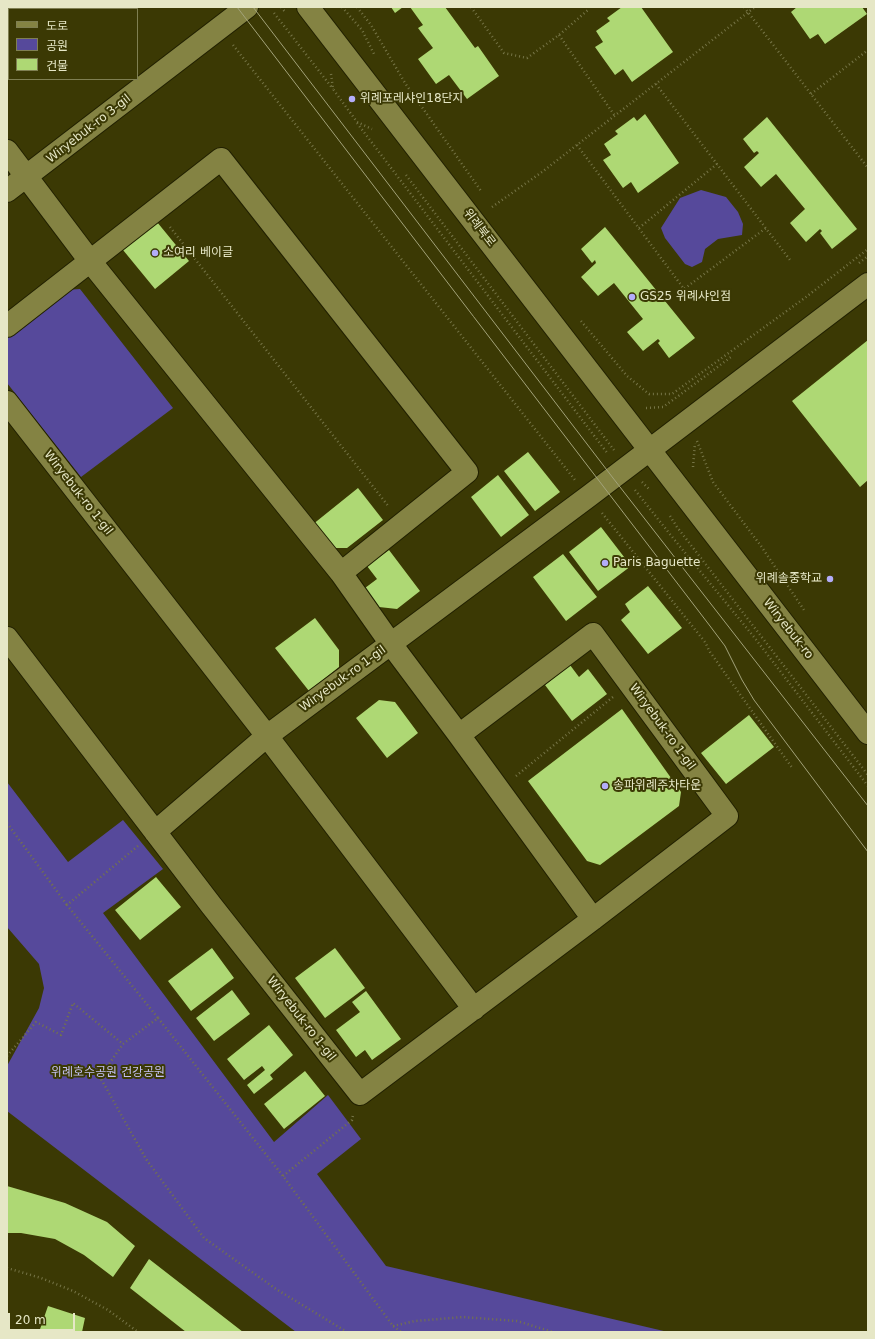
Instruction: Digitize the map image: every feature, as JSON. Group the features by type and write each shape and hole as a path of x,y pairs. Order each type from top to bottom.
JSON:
{"street":[{"name":"Wiryebuk-ro 3-gil","path":"7,191 247,7"},
{"name":"위례북로","path":"308,7 650,450"},
{"path":"7,151 90,261 341,573 593,919"},
{"path":"7,326 221,159 467,472 341,573"},
{"name":"Wiryebuk-ro 1-gil","path":"155,832 267,736 589,496 868,284"},
{"name":"Wiryebuk-ro 1-gil","path":"7,402 267,736 474,1009"},
{"name":"Wiryebuk-ro","path":"650,450 868,733"},
{"name":"Wiryebuk-ro 1-gil","path":"7,638 211,905 360,1094 727,816 594,634 459,735"}],"path":[{"path":"357,7 371,25 405,83 483,194"},
{"path":"471,7 504,53 527,58 559,35 588,10 588,7"},
{"path":"744,7 868,168"},
{"path":"487,201 492,207 542,172 755,7"},
{"path":"274,13 610,457"},
{"path":"220,28 705,642 710,652 793,769"},
{"path":"559,35 614,116"},
{"path":"811,94 868,50"},
{"path":"330,68 333,89"},
{"path":"656,84 790,260"},
{"path":"357,122 372,129"},
{"path":"577,144 684,289 766,228"},
{"path":"639,228 717,164"},
{"path":"156,210 402,524"},
{"path":"649,394 672,394 868,249"},
{"path":"855,265 868,256"},
{"path":"798,308 817,294"},
{"path":"644,408 663,407 735,355"},
{"path":"695,439 698,442 713,482 761,546 805,612"},
{"path":"635,490 672,538 754,637 868,786"},
{"path":"498,790 630,684"},
{"path":"7,823 67,905 283,1176 393,1326 401,1332"},
{"path":"67,905 155,832"},
{"path":"7,1056 36,1022 62,1035 73,1003 123,1044"},
{"path":"158,1018 123,1044 100,1077 146,1159 204,1238 276,1290 347,1332"},
{"path":"283,1176 352,1120 360,1094"},
{"path":"7,1268 41,1278 73,1291 108,1310 138,1332"},
{"path":"393,1326 415,1321 463,1318 517,1321 553,1332"}],"green space":[{"path":"701,190 726,197 738,212 743,224 742,235 718,239 705,249 702,262 692,267 685,264 665,238 661,228 680,198"},
{"path":"80,289 173,408 81,477 7,383 7,334 64,290"},
{"name":"위례호수공원 건강공원","path":"7,782 68,862 123,820 163,869 103,913 274,1142 328,1095 361,1139 317,1174 386,1266 668,1332 296,1332 7,1111 7,1066 39,1008 44,988 39,964 7,927"}],"building":[{"path":"391,7 403,7 395,13"},
{"path":"410,7 445,7 475,48 478,46 499,76 467,99 449,75 436,84 418,59 433,48 418,28 423,25"},
{"path":"622,7 641,7 673,52 632,82 623,69 615,75 595,47 603,42 596,31 610,21 607,18"},
{"path":"797,7 862,7 867,14 825,44 818,34 810,39 791,12"},
{"path":"645,114 679,163 638,193 631,182 623,188 603,160 611,155 604,144 618,134 615,131 634,117 637,121"},
{"path":"767,117 857,229 832,249 820,233 822,231 820,229 806,242 790,223 805,209 776,174 761,187 744,167 759,153 757,151 754,153 743,139"},
{"path":"157,222 189,261 155,289 123,250"},
{"path":"605,227 695,338 669,358 658,343 660,341 658,339 643,351 627,332 643,319 614,283 598,296 581,277 596,263 595,260 592,263 581,249"},
{"path":"868,340 868,480 860,487 792,401"},
{"path":"528,452 560,492 535,511 504,471"},
{"path":"498,475 529,515 501,537 471,497"},
{"path":"358,488 383,520 347,548 330,548 312,525"},
{"path":"601,527 631,566 598,591 569,552"},
{"path":"389,550 420,591 397,609 379,607 365,588 377,579 367,566"},
{"path":"563,554 597,597 566,621 533,577"},
{"path":"648,586 682,628 648,654 621,620 630,612 625,604"},
{"path":"315,618 339,650 339,667 309,691 275,648"},
{"path":"570,665 579,677 588,669 607,694 572,721 545,685"},
{"path":"379,700 395,702 418,733 387,758 356,718"},
{"name":"송파위례주차타운","path":"622,709 681,792 679,806 600,865 587,861 528,781"},
{"path":"749,715 774,747 726,784 701,753"},
{"path":"156,877 181,907 140,940 115,910"},
{"path":"212,948 234,978 191,1011 168,981"},
{"path":"335,948 365,988 325,1018 295,978"},
{"path":"232,990 250,1014 214,1041 196,1018"},
{"path":"366,991 401,1039 372,1060 365,1050 356,1057 336,1030 360,1012 352,1002"},
{"path":"269,1025 293,1055 270,1075 273,1079 254,1094 247,1085 265,1070 262,1066 244,1080 227,1059"},
{"path":"305,1071 325,1096 284,1129 264,1104"},
{"path":"7,1186 65,1203 107,1222 135,1246 113,1277 84,1255 55,1239 21,1233 7,1233"},
{"path":"149,1259 243,1332 186,1332 130,1288"},
{"path":"48,1306 85,1318 82,1332 39,1332"}],"tram line":[{"path":"237,7 725,646 754,700 868,852"},
{"path":"253,7 613,478 868,806"}],"place":[{"name":"위례포레샤인18단지","path":"352,99"},
{"name":"소여리 베이글","path":"155,253"},
{"name":"GS25 위례샤인점","path":"632,297"},
{"name":"Paris Baguette","path":"605,563"},
{"name":"위례솔중학교","path":"830,579"},
{"name":"송파위례주차타운","path":"605,786"}]}
